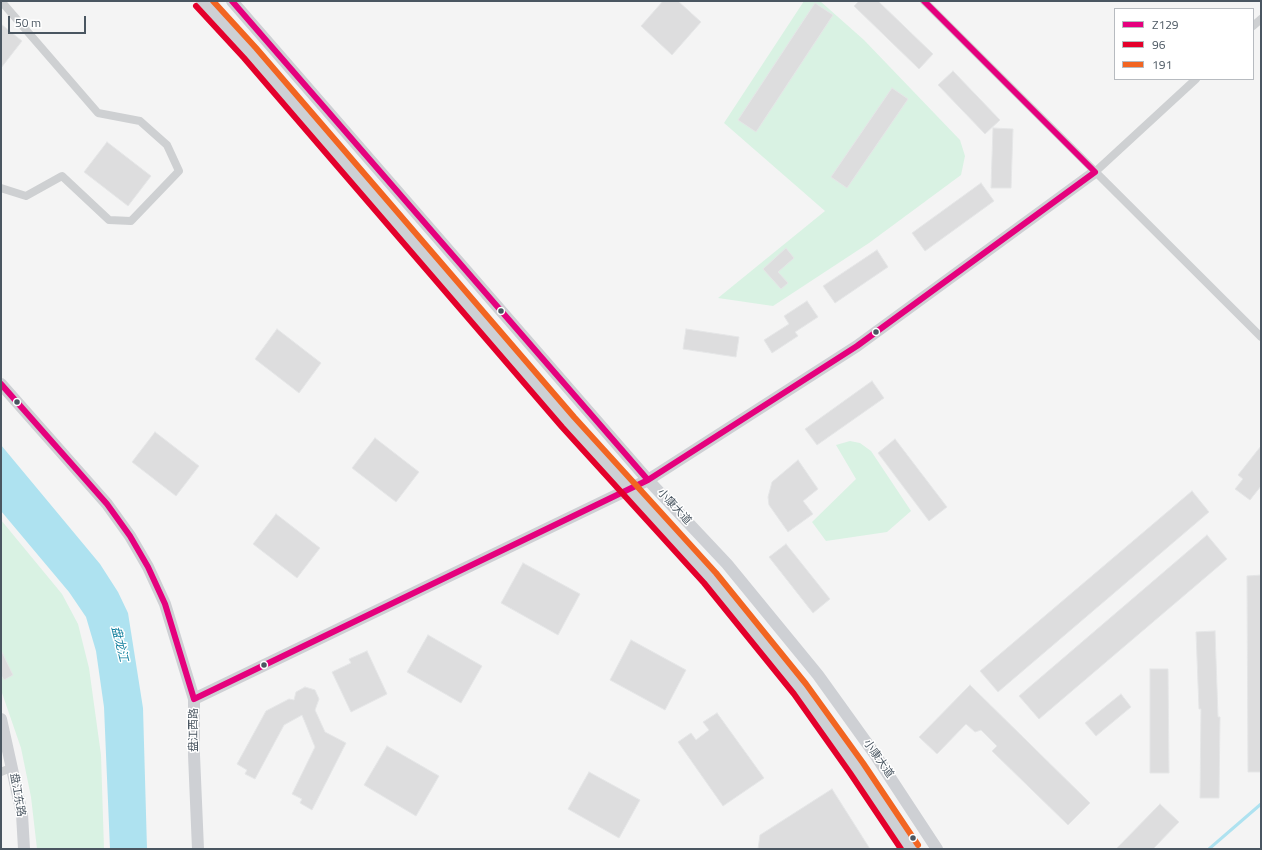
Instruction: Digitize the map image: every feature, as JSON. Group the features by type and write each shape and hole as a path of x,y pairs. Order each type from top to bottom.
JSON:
{"main road":[{"name":"小康大道","path":"202,1 250,53 628,489 710,578 800,689 857,768 911,849"},
{"name":"小康大道","path":"232,1 648,480 727,564 818,675 874,753 937,849"},
{"path":"194,699 648,480 857,346 1095,172"},
{"name":"盘江西路","path":"1,384 107,504 130,536 148,567 165,604 194,699 194,755 198,849"},
{"name":"盘江东路","path":"1,719 13,767 22,814 24,849"}],"street":[{"path":"1,1 98,114 140,121 167,145 179,172 131,221 109,220 62,176 26,196 1,188"},
{"path":"924,1 1261,337"},
{"path":"1095,172 1195,80"},
{"path":"1,772 13,767"}],"green space":[{"path":"804,1 820,1 864,40 960,140 965,156 961,175 869,243 773,306 718,298 825,211 724,123"},
{"path":"850,441 860,443 871,451 911,511 887,532 826,541 812,522 856,479 836,445"},
{"path":"1,520 62,594 78,624 89,668 101,755 104,849 37,849 31,797 21,748 1,690"}],"water":[{"name":"盘龙江","path":"1,445 100,564 118,592 128,613 143,708 147,849 110,849 104,707 96,651 86,617 69,592 1,511"}],"building":[{"path":"663,1 678,1 701,22 672,55 641,26"},
{"path":"859,1 878,1 933,54 919,69 854,6"},
{"path":"815,3 833,15 756,132 738,120"},
{"path":"1,24 22,41 1,68"},
{"path":"953,71 1000,120 985,134 938,85"},
{"path":"892,88 908,99 847,188 831,177"},
{"path":"993,128 1013,129 1011,188 991,188"},
{"path":"107,142 151,176 128,206 84,172"},
{"path":"981,183 994,201 925,251 912,233"},
{"path":"786,248 794,258 778,272 788,283 781,289 763,269"},
{"path":"877,250 888,267 835,303 823,286"},
{"path":"807,301 818,317 795,332 798,336 772,353 764,340 789,324 784,316"},
{"path":"277,329 321,363 299,393 255,359"},
{"path":"686,329 739,337 736,357 683,349"},
{"path":"872,381 884,398 817,445 805,429"},
{"path":"155,432 199,466 176,496 132,462"},
{"path":"375,438 419,472 396,502 352,468"},
{"path":"895,439 947,507 929,521 878,453"},
{"path":"1261,446 1261,486 1250,500 1235,489 1243,479 1238,475"},
{"path":"798,460 818,489 803,501 813,514 788,532 769,505 768,497 772,482"},
{"path":"1192,491 1209,512 998,692 980,671"},
{"path":"276,514 320,548 297,578 253,544"},
{"path":"1207,535 1227,559 1039,719 1019,696"},
{"path":"786,544 830,599 813,613 769,557"},
{"path":"523,563 580,594 558,635 501,603"},
{"path":"1261,575 1261,772 1248,772 1247,576"},
{"path":"1215,631 1218,717 1220,717 1219,798 1200,798 1201,709 1199,709 1196,632"},
{"path":"428,635 482,666 461,703 407,672"},
{"path":"631,640 686,670 665,710 610,680"},
{"path":"1,650 13,675 4,680 1,675"},
{"path":"367,651 387,694 351,712 332,672 351,663 349,659"},
{"path":"1150,669 1168,669 1169,773 1150,773"},
{"path":"970,685 1090,803 1068,825 992,751 997,746 981,730 975,732 966,724 937,754 919,737"},
{"path":"305,687 315,690 319,699 315,710 325,732 346,743 312,810 300,803 302,799 292,794 315,747 302,715 284,725 255,779 245,774 247,770 237,764 266,711 289,699 294,700 296,692"},
{"path":"1121,694 1131,707 1096,736 1085,723"},
{"path":"717,713 764,778 723,806 678,742 691,733 696,740 709,730 703,722"},
{"path":"387,746 439,776 416,816 364,785"},
{"path":"589,772 640,800 619,838 568,809"},
{"path":"832,789 870,849 758,849 760,835"},
{"path":"1160,804 1179,822 1153,849 1116,849"}],"waterway":[{"path":"1209,849 1261,804"}],"transit line":[{"name":"191","path":"213,1 256,48 574,417 716,573 806,684 863,763 918,845"},
{"name":"Z129","path":"232,1 648,480"},
{"name":"Z129","path":"194,699 648,480 857,346 1095,172 924,1"},
{"name":"96","path":"196,6 244,58 562,427 704,583 794,694 850,773 901,849"},
{"name":"Z129","path":"1,384 107,504 130,536 148,567 165,604 194,699"}]}
